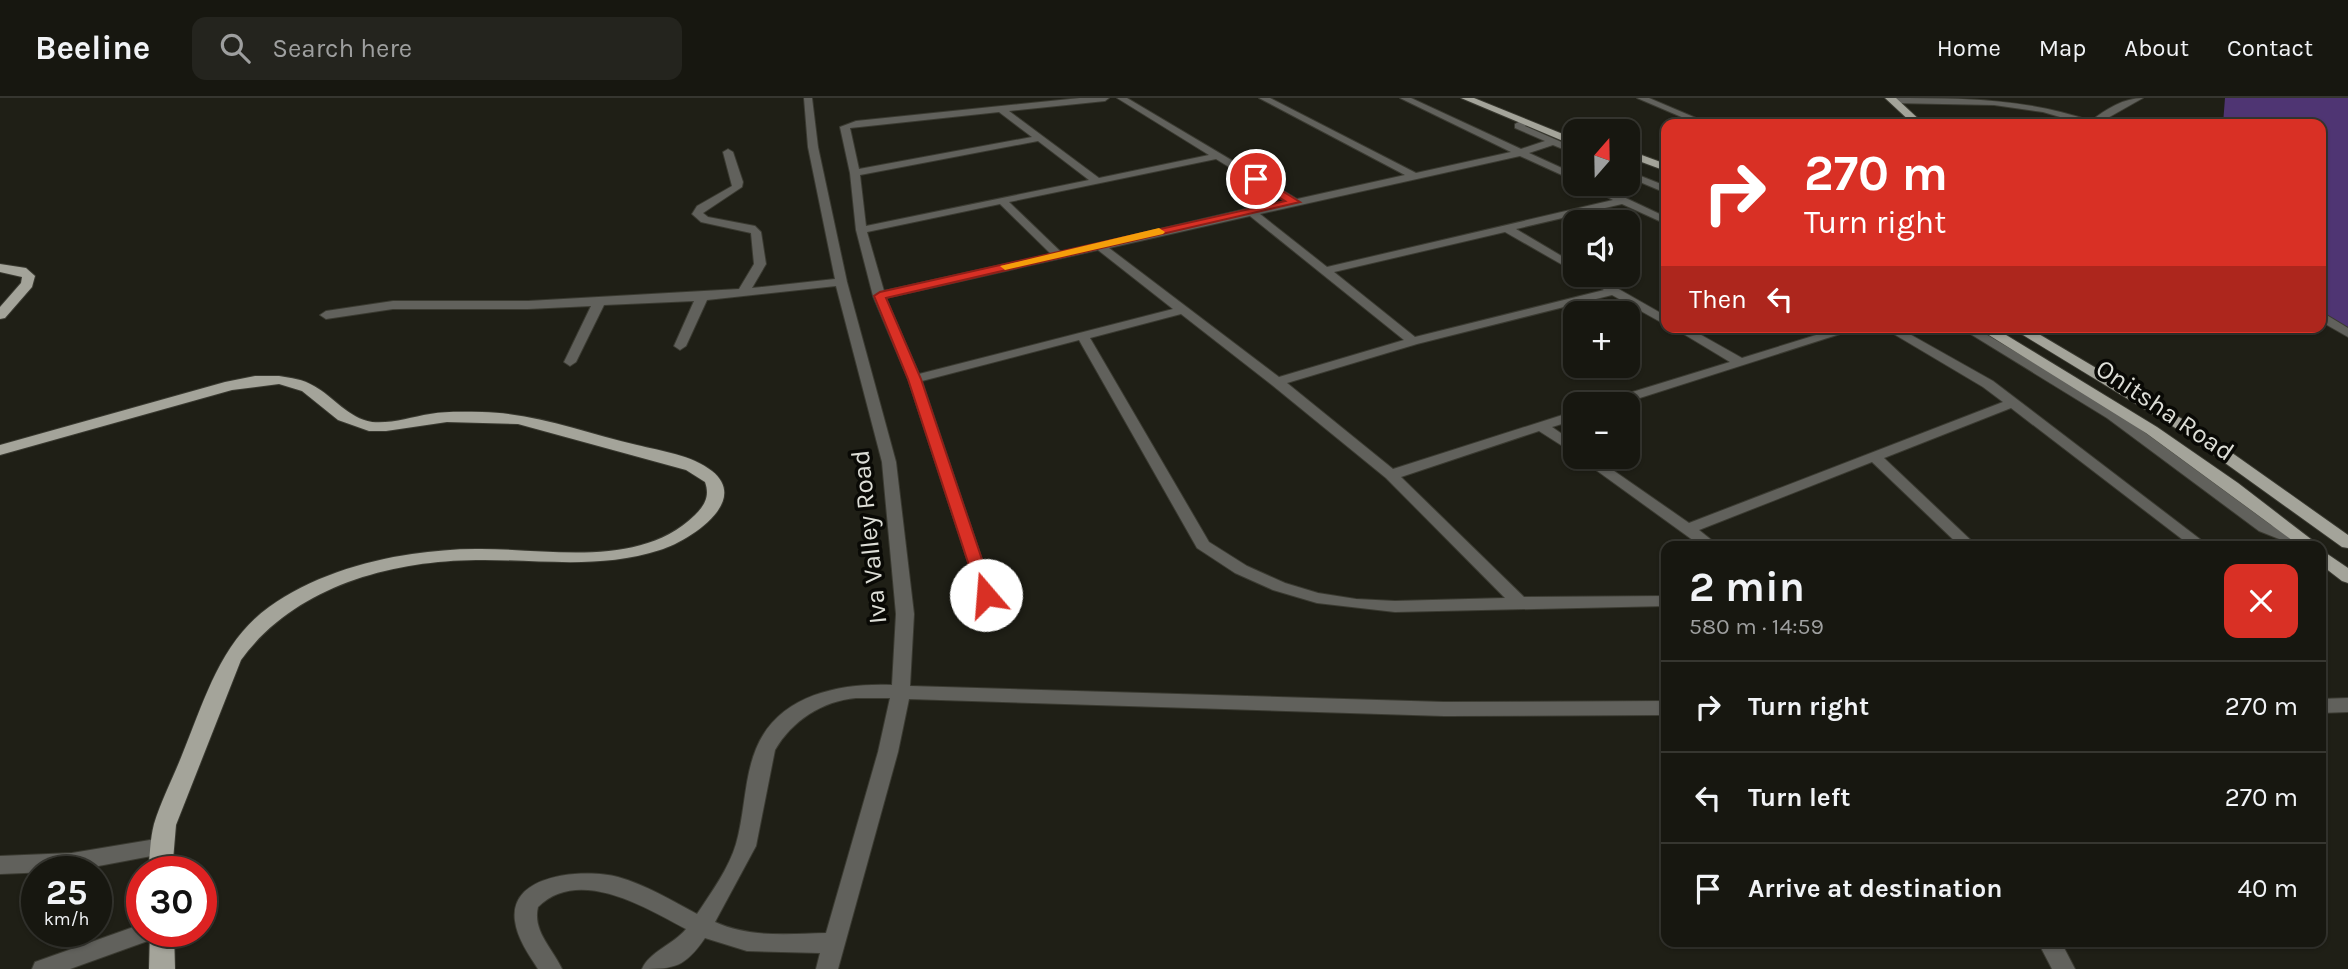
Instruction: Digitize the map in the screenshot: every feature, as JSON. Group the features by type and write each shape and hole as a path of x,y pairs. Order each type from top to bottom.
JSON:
{"main road":[{"path":"1466,98 1563,138"},
{"path":"1492,98 1563,126"},
{"path":"1891,99 1913,119"},
{"path":"1640,158 1661,166"},
{"path":"1640,169 1661,178"},
{"path":"0,268 22,271 29,276 27,284 0,315"},
{"name":"Onitsha Road","path":"1993,333 2070,377 2140,422 2304,541"},
{"name":"Onitsha Road","path":"2027,333 2188,429 2348,543"},
{"path":"0,450 222,388 277,380 303,383 314,389 330,407 365,425 378,427 439,417 519,419 548,424 676,461 703,472 712,480 716,491 714,504 702,518 679,535 644,549 587,556 470,554 415,560 351,575 316,589 277,611 242,640 232,658 168,816 161,856"},
{"name":"Onitsha Road","path":"2326,558 2348,577"},
{"path":"162,947 162,969"}],"street":[{"name":"Iva Valley Road","path":"808,98 813,146 841,282 889,462 904,592 901,692 888,752 827,969"},
{"path":"986,595 915,379 880,296 861,229 855,173 845,131 847,126 1105,98"},
{"path":"1121,98 1294,202"},
{"path":"1263,98 1414,176"},
{"path":"1404,98 1563,172"},
{"path":"1641,98 1693,119"},
{"path":"2098,119 2139,98"},
{"path":"1891,99 2009,102 2078,119"},
{"path":"1000,109 1096,180"},
{"path":"1524,122 1518,126 1563,147"},
{"path":"855,173 1040,138"},
{"path":"880,296 1057,254 1523,152 1553,142"},
{"path":"728,152 738,182 737,187 701,208 697,215 705,220 751,228 756,232 760,264 743,292"},
{"path":"861,229 1217,156"},
{"path":"1640,179 1661,188"},
{"path":"1612,196 1661,219"},
{"path":"1001,200 1057,254"},
{"path":"1325,271 1622,201"},
{"path":"1250,212 1413,341"},
{"path":"1506,228 1563,262"},
{"path":"1098,245 1277,382 1391,475 1520,603"},
{"path":"326,315 414,304 528,305 702,297 841,282"},
{"path":"1607,287 1661,318"},
{"path":"1277,382 1413,341 1614,291"},
{"path":"680,346 702,297"},
{"path":"570,362 599,302"},
{"path":"915,379 1182,310"},
{"path":"2326,319 2348,332"},
{"path":"1688,333 1739,362"},
{"path":"1640,394 1836,333"},
{"path":"1898,333 1987,384 2194,541"},
{"path":"1975,333 2112,415 2265,528 2295,541"},
{"path":"1083,336 1203,545 1254,578 1317,599 1371,607 1661,601"},
{"path":"1687,529 2013,403"},
{"path":"1391,475 1563,419"},
{"path":"1541,426 1563,442"},
{"path":"1874,456 1964,541"},
{"path":"1602,469 1704,541"},
{"path":"653,969 684,948 701,926 746,846 765,750 770,740 801,710 823,698 842,692 1431,709 1661,708"},
{"path":"2326,706 2348,705"},
{"path":"0,865 72,862 162,846"},
{"path":"551,969 531,937 526,909 533,896 559,884 592,881 623,885 701,926 735,939 753,942 836,943"},
{"path":"43,969 126,939"},
{"path":"2052,947 2064,969"}],"shaded area":[{"path":"2225,98 2348,98 2348,331 2326,317 2326,119 2223,119"}],"slow traffic":[{"path":"1005,266 1159,232"}],"route":[{"path":"986,595 915,379 880,296 1294,202 1256,179"}]}
